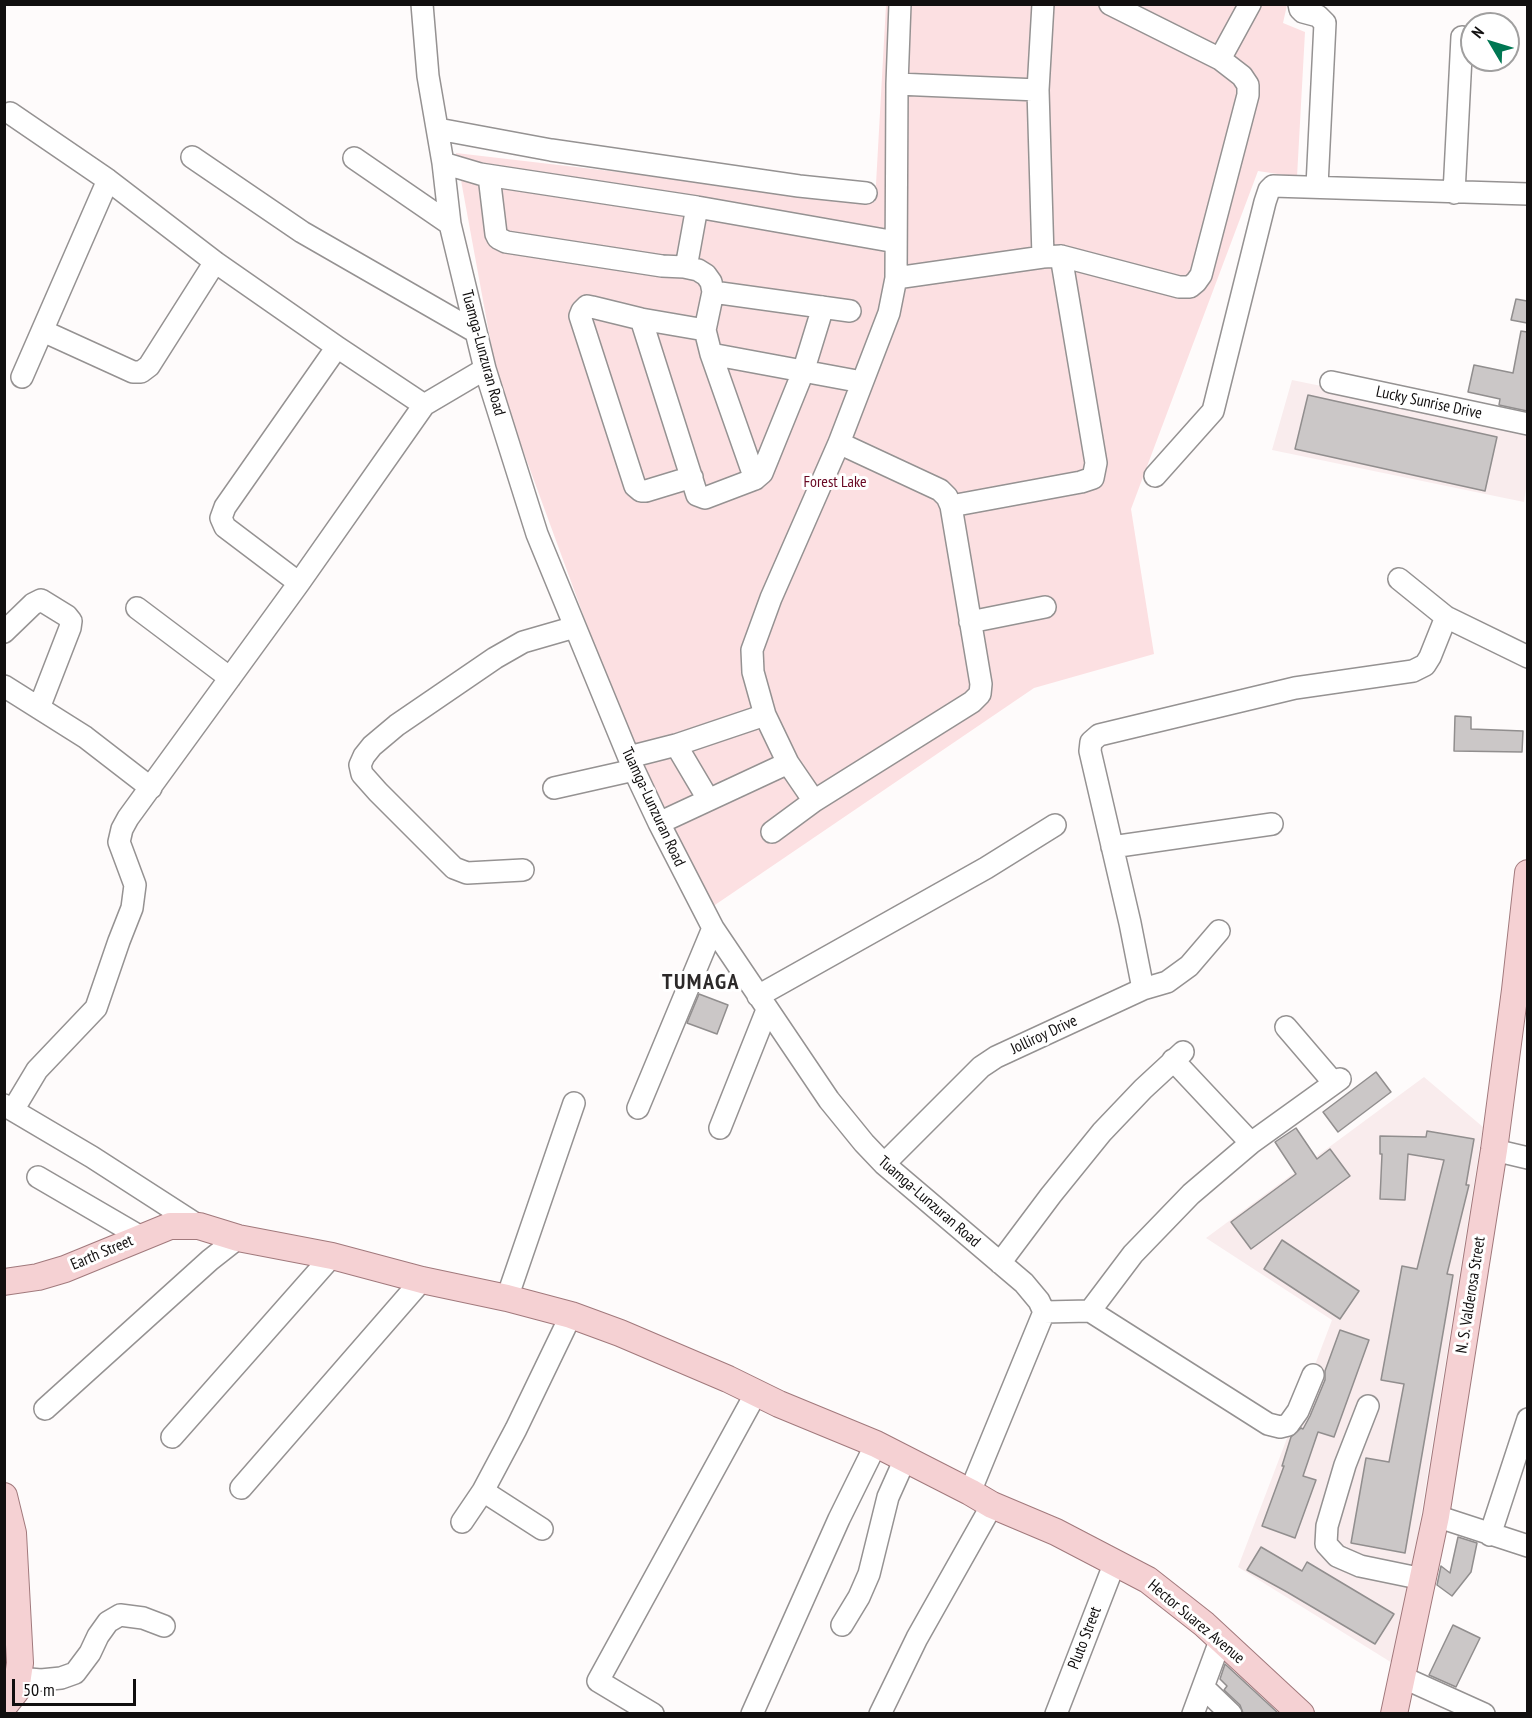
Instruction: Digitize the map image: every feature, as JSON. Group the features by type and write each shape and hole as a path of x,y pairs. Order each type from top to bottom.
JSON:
{"main road":[{"name":"N. S. Valderosa Street","path":"1395,1713 1436,1516 1521,993 1527,873"},
{"name":"Earth Street","path":"4,1282 65,1269 170,1226 199,1226 238,1238 332,1256 571,1315"},
{"name":"Hector Suarez Avenue","path":"571,1315 631,1338 876,1444 982,1499 1056,1532 1115,1562 1148,1580 1204,1624 1301,1713"},
{"path":"4,1496 13,1533 20,1644 16,1691 6,1703"}],"street":[{"name":"Tuamga-Lunzuran Road","path":"422,4 429,76 450,224 485,369 537,534 631,763 659,823 712,928 829,1100 884,1164 1024,1283 1039,1300 1044,1312"},
{"path":"814,801 788,763 765,715 753,672 752,650 771,598 839,443 889,312 896,278 897,84 900,4"},
{"path":"951,506 1081,482 1093,478 1096,463 1052,256 1038,90 1043,4"},
{"path":"896,278 1052,256 1179,287 1190,286 1196,282 1201,275 1248,95 1248,85 1242,76 1220,59 1141,11 1110,4"},
{"path":"1220,59 1250,4"},
{"path":"1299,4 1300,9 1304,12 1318,16 1325,23 1317,186"},
{"path":"1454,193 1460,59"},
{"path":"897,84 1038,90"},
{"path":"10,113 108,180 215,262 424,405"},
{"path":"438,129 551,150 866,193"},
{"path":"192,157 302,232 476,332"},
{"path":"354,158 450,224"},
{"path":"443,163 489,176 697,207 896,242"},
{"path":"489,176 496,234 506,243 662,266 684,267 698,270 706,275 711,282 712,292 705,330 711,354 755,479"},
{"path":"22,377 108,180"},
{"path":"1155,476 1213,411 1269,190 1273,186 1527,194"},
{"path":"684,267 687,262 697,207"},
{"path":"43,331 133,372 141,372 149,366 215,262"},
{"path":"712,292 850,310"},
{"path":"692,477 646,491 641,491 635,486 580,316 587,306 641,319 705,330"},
{"path":"641,319 697,495 705,498 755,479 766,466 803,372 823,307"},
{"path":"299,583 225,527 221,518 225,507 337,347"},
{"path":"711,354 862,382"},
{"path":"199,1226 9,1107 37,1070 96,1008 132,908 135,885 119,842 122,829 129,818 424,405 485,369"},
{"name":"Lucky Sunrise Drive","path":"1331,382 1527,424"},
{"path":"772,831 814,801 972,702 980,694 981,684 951,506 940,490 839,443"},
{"path":"1399,579 1446,617 1527,657"},
{"path":"4,632 40,600 68,616 71,621 39,708"},
{"path":"970,622 1045,607"},
{"path":"137,608 230,678"},
{"path":"1143,989 1090,752 1091,742 1099,735 1295,688 1413,671 1425,665 1430,657 1446,617"},
{"path":"523,870 467,873 454,868 378,792 363,774 360,765 372,746 397,725 495,658 523,642 575,627"},
{"path":"4,686 85,737 151,788"},
{"path":"554,788 765,715"},
{"path":"676,745 708,799"},
{"path":"659,823 788,763"},
{"path":"1112,847 1272,824"},
{"path":"720,1128 763,1003 1055,825"},
{"path":"638,1108 712,928"},
{"name":"Jolliroy Drive","path":"884,1164 981,1067 996,1057 1143,989 1167,982 1189,966 1219,931"},
{"path":"1090,1311 1141,1245 1191,1194 1251,1143 1337,1081 1287,1027"},
{"path":"1000,1263 1102,1132 1178,1056 1251,1143"},
{"path":"507,1298 574,1103"},
{"path":"1494,1150 1527,1158"},
{"path":"38,1177 141,1237"},
{"path":"45,1409 210,1260 238,1238"},
{"path":"172,1437 332,1256"},
{"path":"241,1488 422,1280"},
{"path":"880,1713 982,1499 1044,1312 1090,1311 1268,1424 1280,1427 1288,1425 1298,1411 1313,1375"},
{"path":"462,1522 483,1491 516,1429 571,1315"},
{"path":"653,1713 598,1681 756,1393"},
{"path":"1368,1406 1345,1465 1328,1526 1326,1544 1338,1556 1360,1566 1423,1579"},
{"path":"1490,1535 1527,1419"},
{"path":"752,1713 839,1519 876,1444"},
{"path":"842,1625 860,1597 869,1574 888,1497 905,1459"},
{"path":"483,1491 542,1529"},
{"path":"1436,1516 1527,1546"},
{"name":"Pluto Street","path":"1056,1713 1115,1562"},
{"path":"18,1677 41,1680 61,1678 75,1673 108,1622 120,1615 143,1618 164,1626"},
{"path":"1192,1713 1220,1641"},
{"path":"1402,1677 1484,1713"},
{"path":"1203,1687 1231,1713"}],"shaded area":[{"path":"1292,380 1527,428 1527,481 1524,502 1272,450"},
{"path":"1424,1077 1483,1127 1397,1666 1238,1567 1332,1320 1206,1238"}],"green space":[{"name":"Forest Lake","path":"886,5 1287,5 1283,23 1305,32 1297,177 1258,171 1131,509 1154,654 1034,688 709,909 633,751 498,382 456,153 875,202"}],"building":[{"path":"1516,299 1527,301 1527,323 1511,320"},
{"path":"1521,331 1527,332 1527,411 1499,405 1500,399 1468,392 1474,365 1513,373"},
{"path":"1308,395 1497,437 1485,491 1295,449"},
{"path":"1455,716 1471,717 1471,729 1523,731 1522,752 1454,751"},
{"path":"699,994 728,1005 717,1034 687,1023"},
{"path":"1376,1072 1391,1092 1338,1132 1323,1112"},
{"path":"1296,1128 1317,1159 1330,1149 1350,1176 1251,1249 1231,1222 1296,1174 1275,1142"},
{"path":"1427,1131 1474,1139 1466,1185 1469,1185 1447,1274 1453,1275 1405,1553 1351,1543 1366,1458 1389,1462 1404,1384 1381,1380 1402,1266 1417,1269 1444,1160 1408,1154 1405,1200 1380,1199 1382,1154 1380,1154 1380,1136 1426,1137"},
{"path":"1282,1240 1359,1291 1340,1319 1264,1269"},
{"path":"1340,1330 1369,1340 1334,1437 1318,1432 1303,1476 1316,1480 1295,1538 1262,1526 1284,1466 1282,1466 1291,1437 1301,1428 1303,1429 1310,1416 1325,1380 1325,1371"},
{"path":"1458,1537 1477,1543 1471,1572 1452,1596 1437,1585 1441,1566 1450,1573"},
{"path":"1261,1547 1302,1571 1307,1562 1394,1614 1375,1644 1247,1570"},
{"path":"1453,1625 1480,1638 1456,1687 1429,1675"},
{"path":"1225,1664 1278,1713 1243,1713 1240,1705 1224,1690 1227,1686 1220,1679"}],"district":[{"name":"TUMAGA","path":"701,983"}]}
